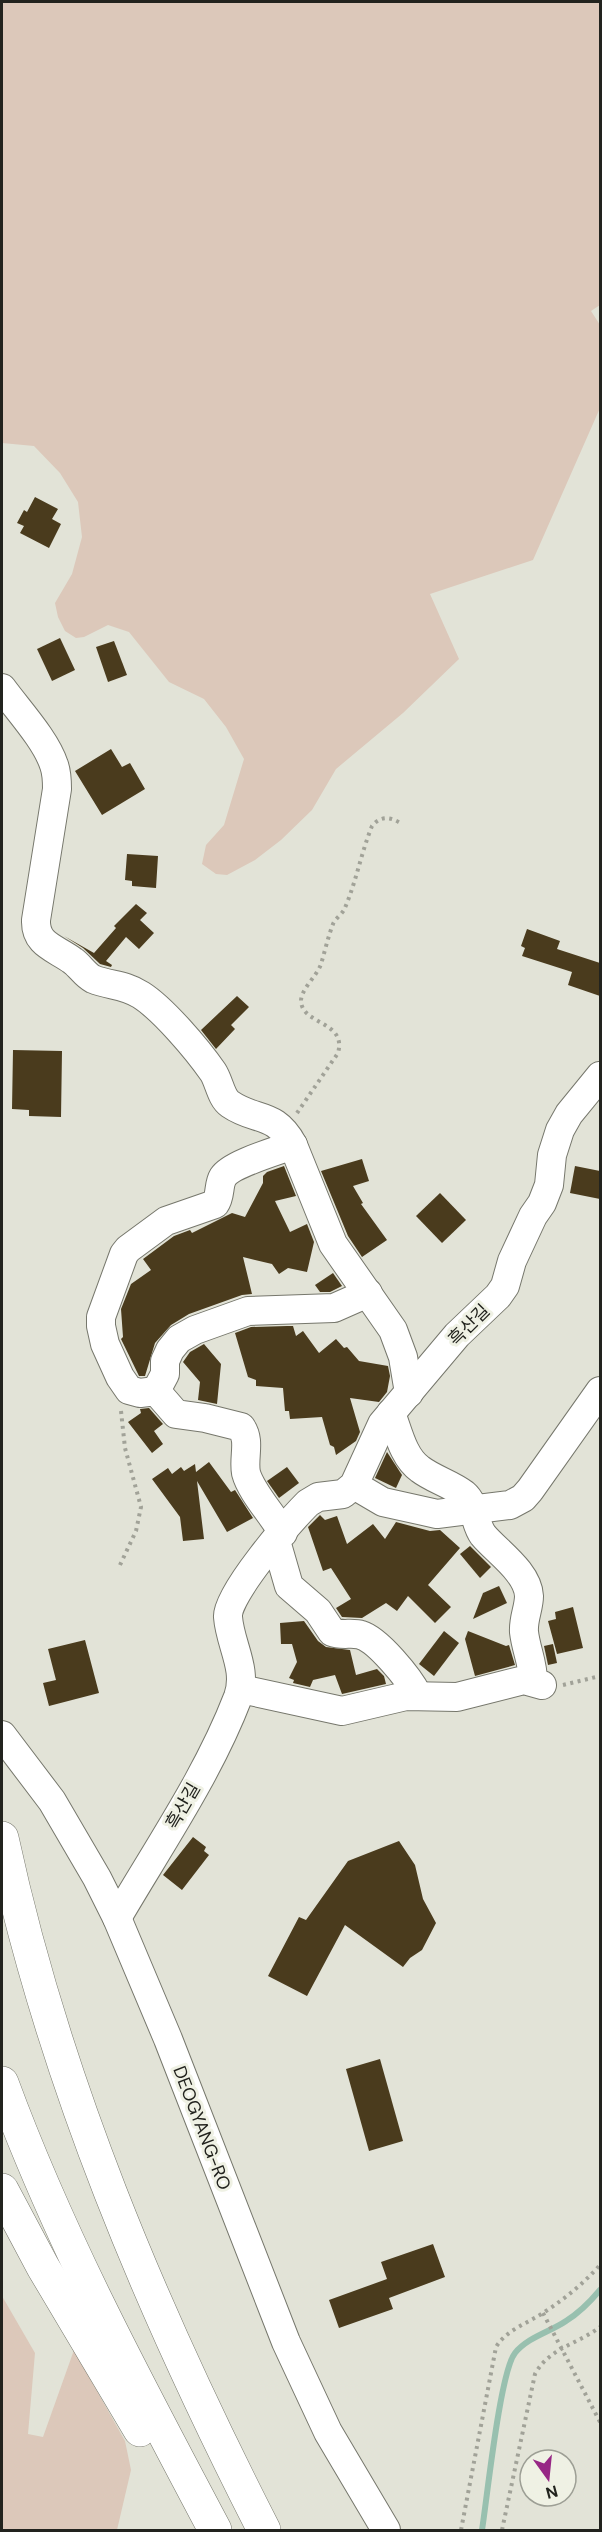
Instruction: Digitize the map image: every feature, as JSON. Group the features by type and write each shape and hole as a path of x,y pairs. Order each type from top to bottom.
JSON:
{"main road":[{"path":"2,1838 15,1902 36,1978 94,2149 132,2245 194,2386 264,2530"},
{"path":"2,2083 39,2178 90,2287 215,2530"},
{"path":"2,2190 43,2267 157,2458 208,2530"}],"street":[{"path":"2,688 45,748 54,765 56,777 57,789 36,920 39,936 45,945 74,961 90,978 118,984 156,1006 211,1070 230,1105 272,1122 289,1138 333,1244 396,1337 405,1449 415,1464 464,1494 483,1534 514,1567 529,1593 524,1636 537,1683 524,1680 448,1698 417,1694 342,1711 241,1689"},
{"name":"흑산길","path":"117,1918 216,1750 241,1689 242,1680 229,1625 229,1605 279,1537 313,1499 343,1494 354,1485 375,1435 457,1335 498,1296 505,1286 512,1261 549,1185 552,1155 560,1130 569,1114 600,1076"},
{"path":"156,1391 140,1393 129,1390 120,1377 105,1344 101,1317 124,1254 159,1225 174,1217 215,1204 221,1179 230,1171 289,1138"},
{"path":"156,1391 165,1374 165,1361 170,1350 179,1339 195,1330 248,1311 319,1311 334,1308 368,1293"},
{"path":"156,1391 176,1414 241,1427 246,1436 244,1460 249,1480 279,1537 290,1586 318,1611 332,1632 338,1634 369,1626 372,1641 402,1671 417,1694"},
{"path":"354,1485 383,1502 428,1513 510,1505 523,1498 600,1391"},
{"name":"DEOGYANG-RO","path":"2,1735 52,1801 98,1878 168,2039 304,2383 328,2432 386,2530"}],"path":[{"path":"289,1138 338,1053 340,1045 338,1037 331,1029 306,1011 301,997 317,974 334,921 344,908 372,826 384,818 393,819 402,824"},
{"path":"120,1377 123,1437 141,1507 136,1531 120,1564"},
{"path":"537,1683 552,1688 600,1676"},
{"path":"461,2530 496,2347 507,2333 543,2313 578,2289 600,2265"},
{"path":"543,2313 600,2422"},
{"path":"502,2530 535,2374 545,2360 562,2347 585,2338 600,2327"}],"shaded area":[{"path":"2,2 600,2 600,305 591,311 600,325 600,408 533,560 430,594 459,659 403,713 336,769 312,810 281,840 255,860 227,875 216,874 202,864 206,845 224,825 244,759 226,727 204,699 169,682 129,632 108,625 84,637 76,638 65,631 58,617 55,603 72,574 82,537 78,502 60,473 34,446 2,443"},
{"path":"2,2296 35,2353 28,2434 43,2437 74,2350 125,2441 131,2470 117,2530 2,2530"}],"building":[{"path":"35,497 58,509 52,519 61,524 49,548 20,533 24,526 17,523 24,510 27,512"},
{"path":"60,638 75,670 52,681 37,649"},
{"path":"114,641 127,675 108,682 96,647"},
{"path":"111,749 122,767 130,763 145,789 102,815 75,771"},
{"path":"127,854 158,856 156,888 132,886 132,881 125,880"},
{"path":"136,904 147,913 140,920 154,933 139,949 126,937 106,961 112,965 111,967 100,964 83,948 64,936 94,953 116,928 114,926"},
{"path":"527,929 560,941 557,949 600,963 600,996 568,985 572,972 522,956 525,948 521,946"},
{"path":"237,996 249,1007 231,1025 235,1029 216,1049 201,1030"},
{"path":"13,1050 62,1051 61,1117 29,1116 29,1110 12,1109"},
{"path":"362,1159 369,1181 353,1186 363,1203 361,1204 387,1240 362,1257 348,1236 321,1171"},
{"path":"284,1166 296,1196 275,1201 290,1232 307,1224 314,1242 307,1272 288,1268 279,1274 272,1264 243,1257 252,1294 242,1295 189,1314 171,1325 155,1343 145,1376 139,1376 121,1339 123,1337 121,1309 131,1284 151,1270 143,1259 174,1236 190,1230 192,1233 232,1213 245,1217 263,1183 263,1176 267,1172"},
{"path":"575,1166 600,1171 600,1199 570,1193"},
{"path":"440,1193 466,1220 442,1243 416,1216"},
{"path":"333,1273 342,1286 330,1292 320,1292 315,1285"},
{"path":"293,1326 296,1336 303,1331 319,1353 336,1339 344,1348 347,1347 359,1361 388,1366 390,1376 387,1392 379,1402 350,1398 360,1432 356,1441 336,1455 334,1447 330,1445 322,1417 290,1419 289,1411 285,1411 283,1388 256,1386 256,1380 248,1377 235,1333 251,1327"},
{"path":"204,1344 221,1364 217,1404 198,1400 200,1382 183,1362 190,1352"},
{"path":"149,1408 163,1424 154,1431 163,1444 152,1453 128,1422 141,1413 140,1409"},
{"path":"387,1452 402,1475 396,1488 375,1478"},
{"path":"209,1462 231,1492 235,1490 253,1518 227,1532 197,1481 204,1539 183,1541 180,1517 152,1479 168,1468 172,1474 181,1467 184,1471 195,1464 196,1472"},
{"path":"287,1467 299,1483 279,1498 267,1481"},
{"path":"320,1515 325,1520 337,1516 347,1544 373,1524 385,1539 396,1522 430,1531 440,1530 460,1548 428,1585 451,1607 435,1623 408,1596 397,1611 386,1603 362,1618 342,1617 336,1608 351,1599 331,1568 323,1571 308,1527"},
{"path":"470,1546 491,1567 480,1578 460,1554"},
{"path":"499,1586 507,1603 473,1619 483,1593"},
{"path":"573,1607 583,1648 557,1654 548,1621 556,1619 555,1612"},
{"path":"304,1621 318,1641 326,1647 350,1650 356,1675 377,1669 384,1676 386,1684 342,1694 335,1675 313,1680 310,1687 293,1683 294,1680 289,1678 297,1662 292,1644 281,1644 280,1623"},
{"path":"444,1631 459,1643 434,1676 419,1664"},
{"path":"468,1631 506,1646 509,1645 515,1665 475,1676 465,1639"},
{"path":"85,1640 99,1693 49,1706 43,1683 56,1680 48,1649"},
{"path":"553,1644 557,1663 548,1665 544,1646"},
{"path":"193,1837 206,1847 204,1851 209,1855 182,1890 163,1875"},
{"path":"399,1841 415,1865 423,1899 436,1923 422,1950 410,1958 403,1967 345,1925 307,1996 268,1976 299,1917 306,1920 348,1861"},
{"path":"380,2059 403,2141 369,2151 346,2069"},
{"path":"433,2244 445,2277 389,2298 393,2309 339,2328 329,2300 387,2279 381,2262"}],"waterway":[{"path":"482,2530 499,2409 509,2365 520,2347 560,2325 588,2303 600,2290"}]}
